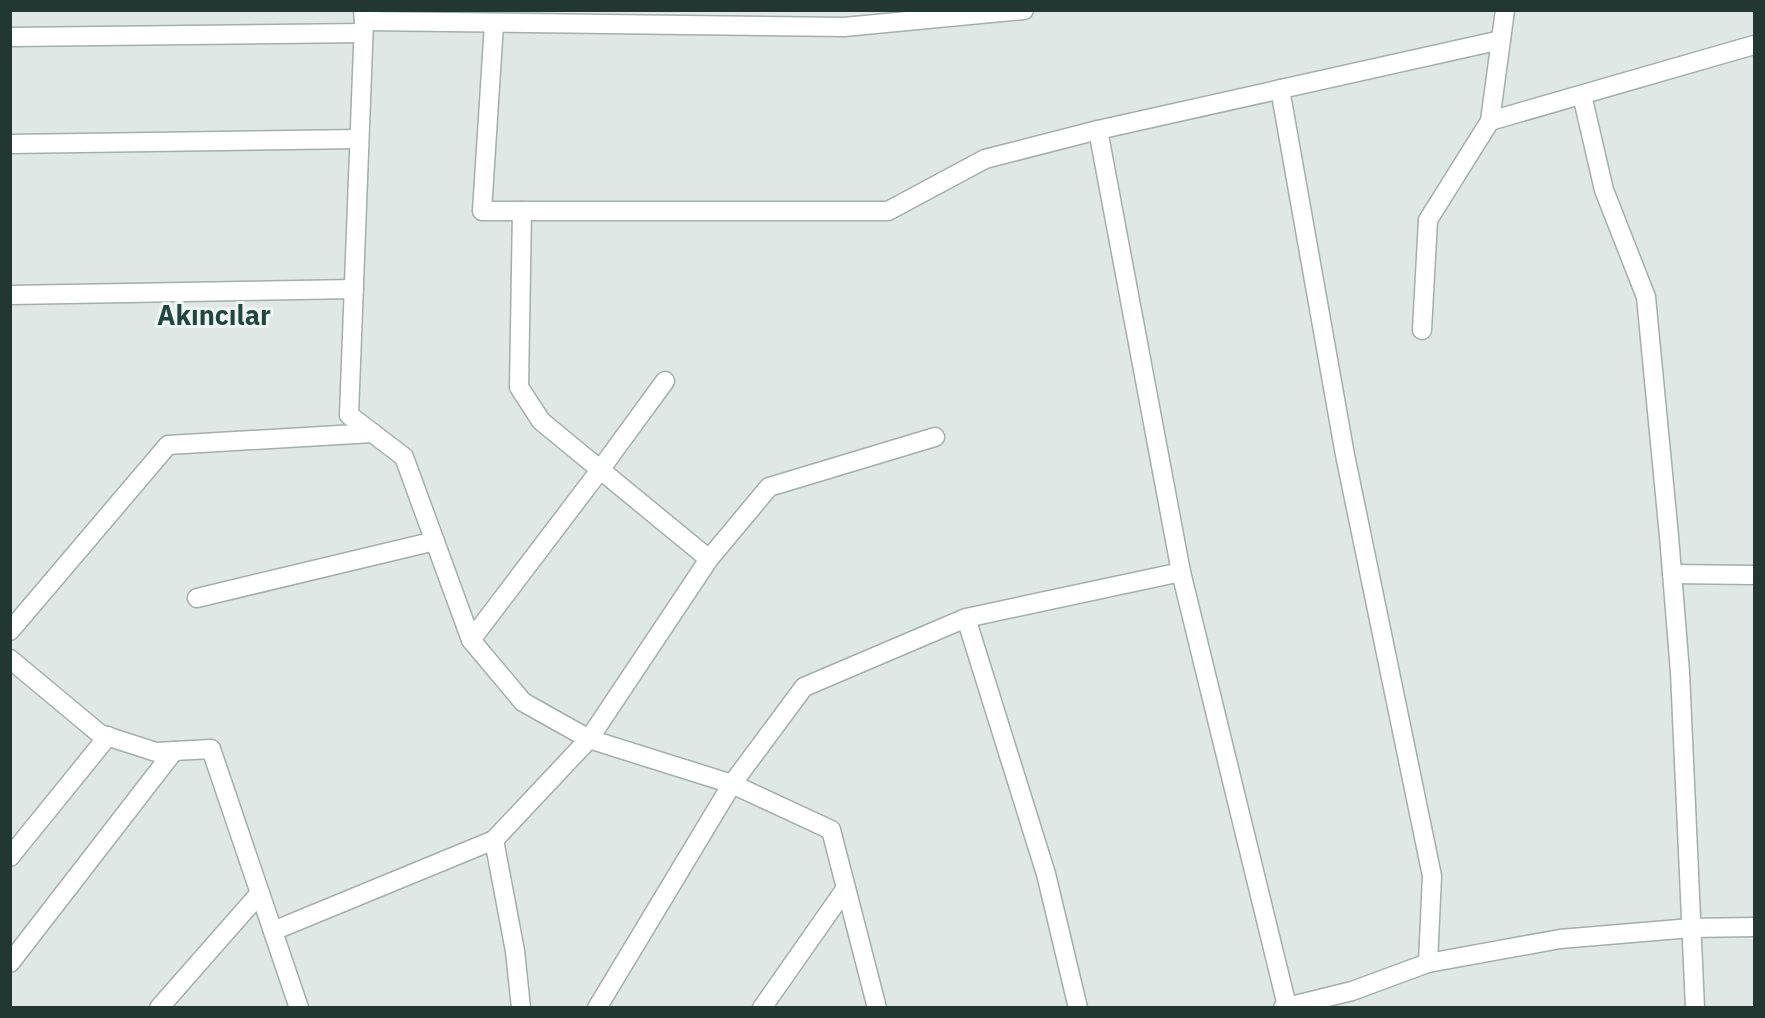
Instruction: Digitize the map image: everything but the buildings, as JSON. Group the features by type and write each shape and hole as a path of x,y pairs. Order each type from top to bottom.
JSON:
{"street":[{"path":"10,37 363,22 844,27 1024,10"},
{"path":"1422,330 1428,220 1490,121 1505,10"},
{"path":"363,22 349,415 404,457 471,640 523,702 589,739 732,784 831,830 877,1008"},
{"path":"494,24 482,211 888,211 985,159 1098,130 1501,40"},
{"path":"1490,121 1755,45"},
{"path":"1280,89 1345,455 1432,876 1428,963"},
{"path":"1582,95 1604,190 1646,297 1680,672 1695,1008"},
{"path":"1098,130 1181,572 1285,1007 1353,999 1428,963 1560,939 1691,928 1755,927"},
{"path":"10,144 360,139"},
{"path":"522,211 519,387 541,421 710,559"},
{"path":"10,295 354,289"},
{"path":"471,640 665,381"},
{"path":"10,631 168,445 373,433"},
{"path":"273,931 494,840 589,739 710,559 769,488 935,437"},
{"path":"197,598 435,541"},
{"path":"597,1008 732,784 804,687 966,618 1181,572"},
{"path":"1672,574 1755,575"},
{"path":"966,618 1046,874 1078,1008"},
{"path":"10,658 100,734 156,752 211,749 298,1008"},
{"path":"10,857 108,736"},
{"path":"10,963 174,751"},
{"path":"494,840 515,951 521,1008"},
{"path":"762,1008 846,888"},
{"path":"159,1008 260,893"}],"district":[{"name":"Akıncılar","path":"214,314"}]}
